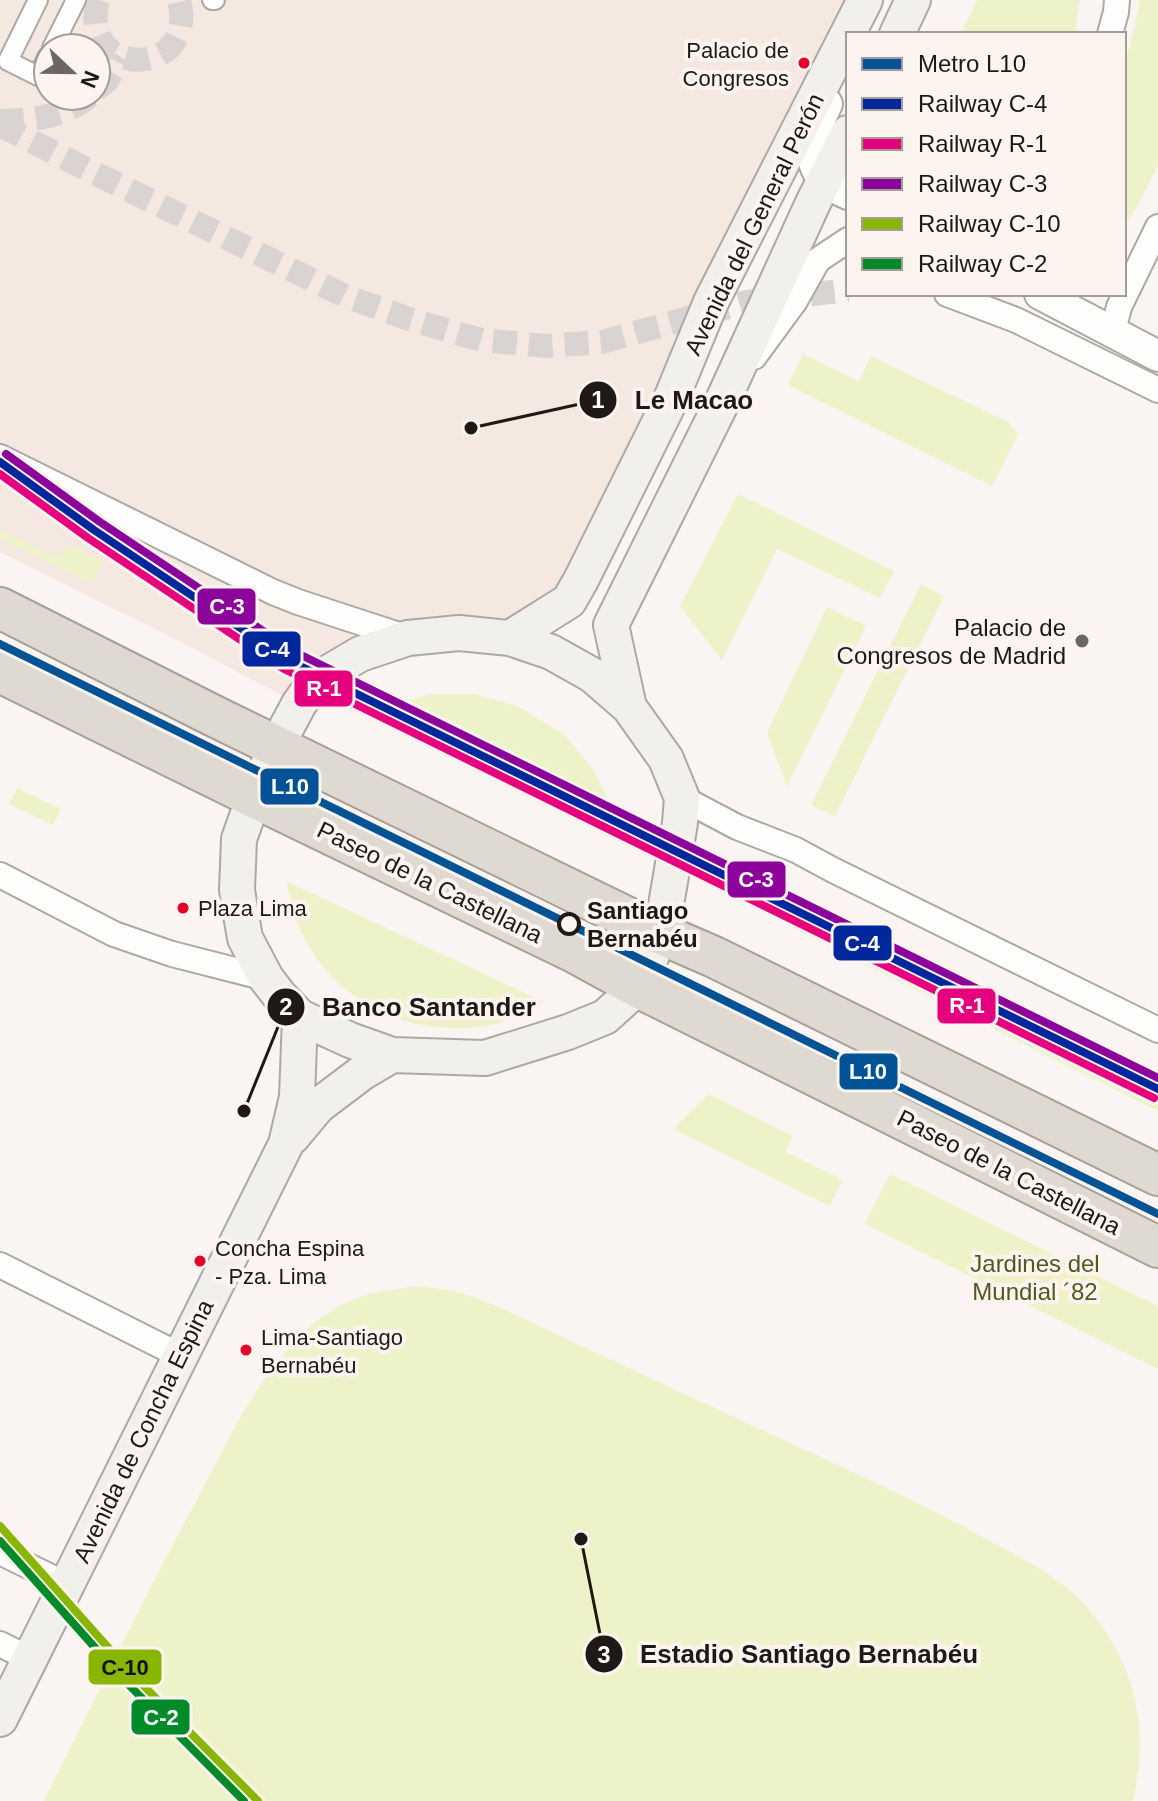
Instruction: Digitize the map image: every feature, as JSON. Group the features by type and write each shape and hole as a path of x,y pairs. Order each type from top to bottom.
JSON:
{"highway":[{"path":"0,608 276,747 1158,1175"},
{"name":"Paseo de la Castellana","path":"0,672 574,952 1158,1247"}],"main road":[{"path":"898,32 913,0"},
{"name":"Avenida del General Perón","path":"510,638 569,601 575,591 671,399 711,302 846,41"},
{"name":"Avenida del General Perón","path":"629,707 611,625 724,398 836,187 846,142"},
{"path":"459,633 510,638 551,652 592,675 629,707 666,759 682,798 661,934 638,987 605,1017 485,1058 392,1055 300,1017 266,978 245,938 237,890 239,839 276,747 316,680 360,654 408,638 459,633"},
{"name":"Avenida de Concha Espina","path":"0,1719 15,1652 67,1585 286,1144 297,1097 300,1017"},
{"name":"Avenida de Concha Espina","path":"286,1144 318,1106 363,1072 392,1055"}],"street":[{"path":"32,73 8,61 38,0"},
{"path":"60,32 76,0"},
{"path":"1110,32 1117,0"},
{"path":"836,187 817,169 812,142 846,55"},
{"path":"1126,290 1158,227"},
{"name":"Avenida del General Perón","path":"724,398 795,301 818,260 846,240"},
{"path":"952,296 1016,320 1158,390"},
{"path":"1044,296 1158,356"},
{"path":"1113,331 1124,296"},
{"path":"0,457 273,592 408,638"},
{"path":"682,798 737,827 796,850 1158,1030"},
{"path":"0,875 114,934 172,954 266,978"},
{"path":"0,1265 181,1356"},
{"path":"0,1552 67,1585"}],"shaded area":[{"path":"0,0 865,0 849,32 846,32 846,39 581,580 510,638 408,638 299,704 0,552"}],"green space":[{"path":"977,0 1080,0 1075,32 962,32"},
{"path":"1140,0 1158,0 1158,165 1126,224 1126,57"},
{"path":"803,354 859,381 871,356 1008,422 1018,434 992,486 788,385"},
{"path":"738,494 894,571 880,598 777,549 722,660 680,606"},
{"path":"0,529 59,558 67,544 103,561 92,583 0,538"},
{"path":"921,584 944,596 835,816 811,805"},
{"path":"827,607 866,626 787,786 767,733"},
{"path":"431,694 474,694 517,706 565,735 595,772 610,804 619,838 369,716 388,706"},
{"path":"17,788 61,809 53,825 9,804"},
{"path":"286,881 544,1002 513,1017 481,1027 451,1028 396,1018 348,991 328,972 311,949 295,918"},
{"path":"788,916 1092,1069 1097,1060 1131,1077 1127,1087 1158,1103 1158,1111 790,927"},
{"path":"709,1094 793,1136 786,1152 843,1180 830,1206 673,1129"},
{"name":"Jardines del Mundial ´82","path":"890,1174 1158,1306 1158,1369 865,1224"},
{"path":"419,1286 461,1293 514,1314 919,1504 1023,1559 1062,1584 1084,1604 1116,1648 1134,1696 1140,1747 1133,1801 44,1801 156,1577 237,1423 262,1383 291,1345 326,1314 369,1294"}],"tunnel":[{"path":"98,0 96,26 104,44 119,56 138,60 156,56 172,45 180,26 179,0"},
{"path":"112,72 121,57"},
{"path":"0,121 61,112"},
{"path":"0,125 345,296 481,340 546,346 602,342 746,302 846,290"}],"metro line":[{"name":"L10","path":"0,644 1158,1214"}],"rail line":[{"name":"C-3","path":"6,454 100,522 293,651 1158,1078"},
{"name":"C-4","path":"0,462 94,530 288,660 1158,1089"},
{"name":"R-1","path":"0,474 88,538 284,669 1154,1098"},
{"name":"C-10","path":"0,1526 129,1671 258,1801"},
{"name":"C-2","path":"0,1541 122,1678 244,1801"}],"place":[{"name":"Palacio de Congresos","path":"804,63"},
{"name":"Le Macao","path":"471,428"},
{"name":"Palacio de Congresos de Madrid","path":"1082,641"},
{"name":"Plaza Lima","path":"183,908"},
{"name":"Santiago Bernabéu","path":"569,924"},
{"name":"Banco Santander","path":"244,1111"},
{"name":"Concha Espina - Pza. Lima","path":"200,1261"},
{"name":"Lima-Santiago Bernabéu","path":"246,1350"},
{"name":"Estadio Santiago Bernabéu","path":"581,1539"}]}
